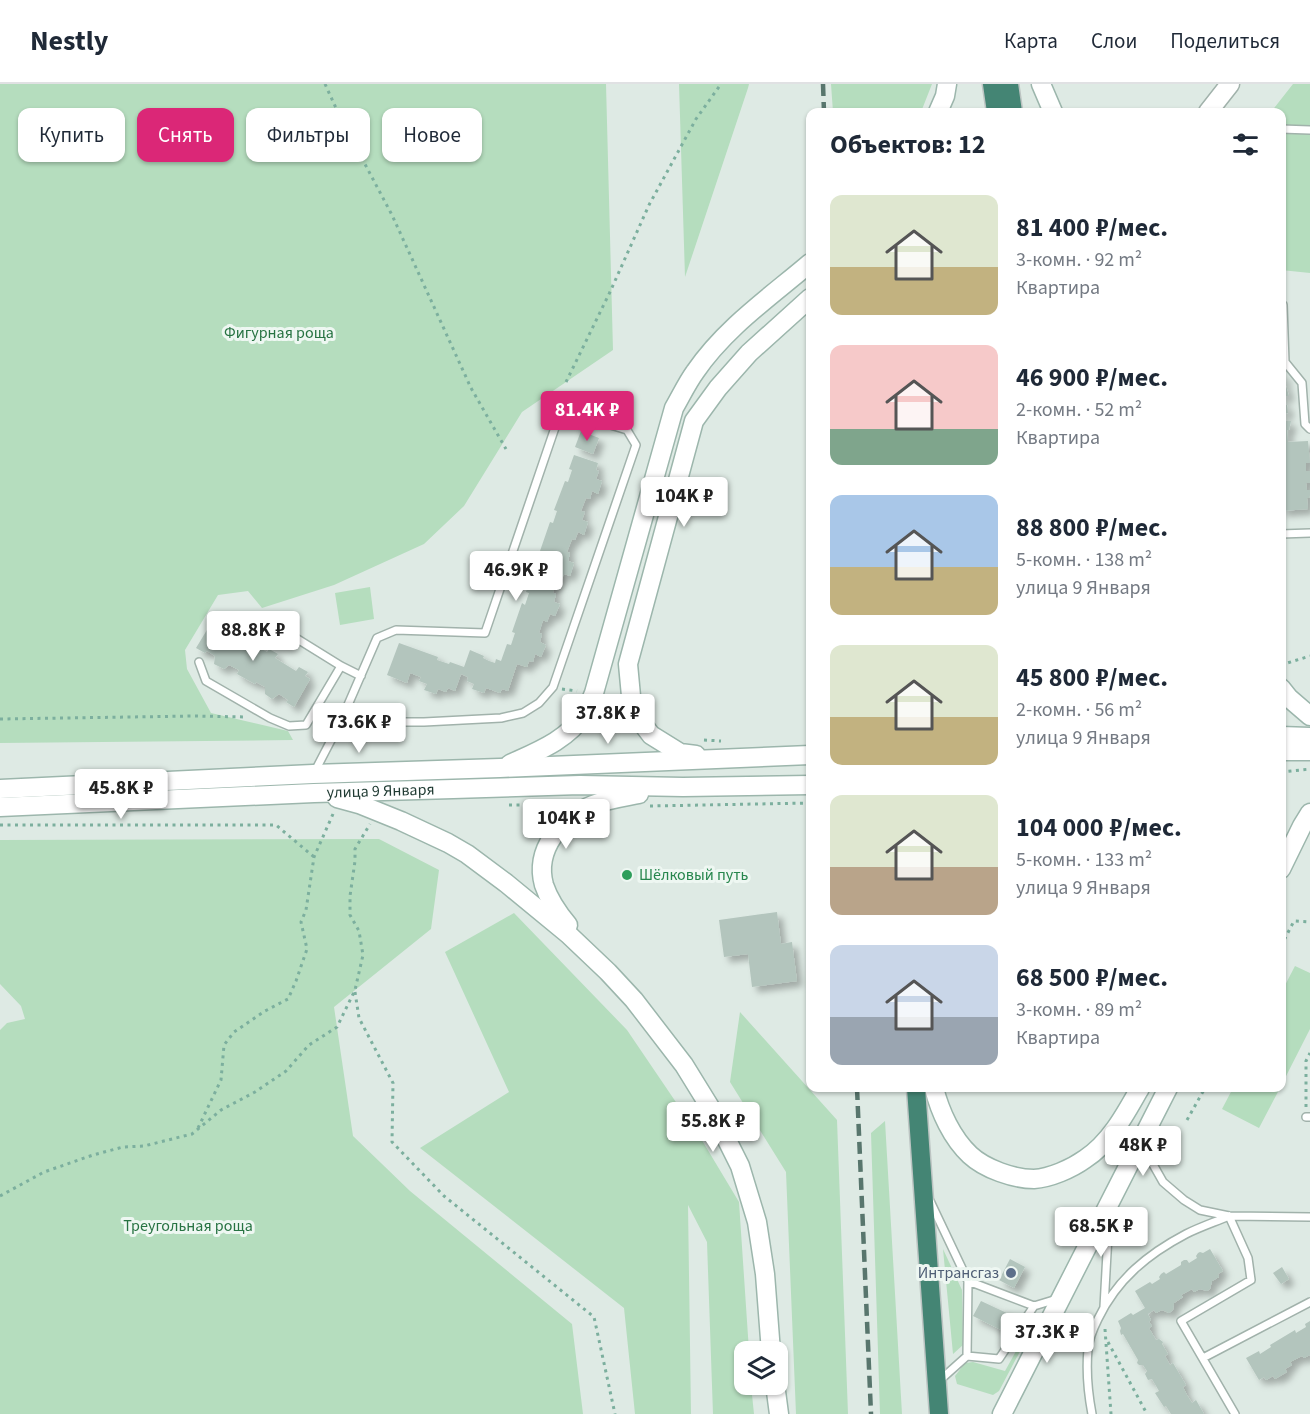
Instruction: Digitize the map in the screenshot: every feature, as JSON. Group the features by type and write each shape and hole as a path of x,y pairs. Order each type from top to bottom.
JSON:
{"highway":[{"path":"992,84 995,108"},
{"path":"1009,84 1012,108"},
{"path":"916,1092 939,1414"}],"main road":[{"path":"940,108 947,84"},
{"path":"1041,84 1051,108"},
{"path":"1211,108 1230,84"},
{"path":"500,768 543,749 568,732 584,715 594,693 674,408 695,371 727,334 806,267"},
{"path":"718,759 680,753 651,735 636,715 631,696 628,664 694,421 718,388 749,352 806,302"},
{"path":"1286,694 1310,716"},
{"path":"1286,741 1310,737"},
{"path":"1286,742 1310,751"},
{"name":"улица 9 Января","path":"0,789 314,774 806,755"},
{"name":"улица 9 Января","path":"0,807 314,793 580,785 683,787 806,784"},
{"path":"683,787 618,798 582,810 568,819 558,828 545,851 542,871 544,884 552,904 566,924 634,1000 684,1065 713,1112 740,1166 757,1222 765,1274 770,1341"},
{"path":"314,793 359,804 448,843 488,869 568,934 608,972"},
{"path":"1286,859 1310,813"},
{"path":"935,1092 946,1121 971,1156 988,1168 1009,1175 1034,1179 1056,1174 1085,1159 1122,1119 1138,1092"},
{"path":"1002,1414 1166,1092"},
{"path":"776,1395 779,1414"}],"lane":[{"path":"1286,129 1310,130"},
{"path":"1286,363 1302,383 1305,424 1310,429"},
{"path":"314,774 341,720 377,638 396,630 484,633 561,410 627,430 636,445 553,687 539,702 523,713 501,718 377,722"},
{"path":"1286,534 1310,532"},
{"path":"262,617 341,666 361,675"},
{"path":"199,662 206,681 270,718 289,726 306,726 341,666"},
{"path":"1143,1136 1150,1158 1163,1182 1200,1210 1229,1216 1310,1217"},
{"path":"923,1185 968,1281 966,1356 937,1382"},
{"path":"1104,1307 1110,1201"},
{"path":"1092,1414 1088,1392 1088,1349 1091,1334 1104,1307 1121,1282 1140,1263 1187,1234 1229,1216"},
{"path":"1229,1216 1248,1258 1251,1280 1181,1321 1235,1414"},
{"path":"968,1281 1034,1306 1060,1298"},
{"path":"1203,1358 1310,1302"},
{"path":"966,1356 999,1359 1034,1306"}],"path":[{"path":"326,84 341,119 392,215 471,388 506,449"},
{"path":"566,382 649,205 696,119 721,84"},
{"path":"1286,663 1310,656"},
{"path":"0,719 195,716 270,718"},
{"path":"341,720 377,722"},
{"path":"1286,771 1310,769"},
{"path":"643,806 806,803"},
{"path":"505,805 577,805 582,810"},
{"path":"197,1131 220,1080 224,1045 234,1032 288,999 296,981 307,949 301,922 306,910 314,857 335,810"},
{"path":"0,1196 44,1172 93,1155 192,1134 221,1110 255,1092 286,1071 309,1045 337,1027 355,990 363,955 359,931 350,915 355,849 372,819 388,825 392,817"},
{"path":"0,825 276,825 314,857"},
{"path":"1286,936 1294,921 1310,922"},
{"path":"355,990 359,1018 393,1083 392,1142 444,1196 594,1317 615,1414"},
{"path":"1308,1117 1310,1053"},
{"path":"1187,1120 1203,1092"},
{"path":"1104,1307 1111,1414"},
{"path":"1106,1338 1147,1414"}],"green space":[{"name":"Фигурная роща","path":"0,84 606,84 613,350 522,412 464,506 424,544 334,585 262,608 248,591 218,595 185,650 187,669 211,713 288,731 293,740 0,743"},
{"path":"679,84 749,84 685,277"},
{"path":"831,84 932,84 923,108 833,108"},
{"path":"1293,84 1310,84 1310,273 1286,271 1286,108 1274,108"},
{"path":"370,587 374,619 340,625 335,593"},
{"name":"Треугольная роща","path":"379,839 439,870 431,929 334,1007 353,1136 410,1191 572,1324 583,1414 0,1414 0,1030 7,1023 25,1019 21,1006 0,984 0,840"},
{"path":"514,913 627,1030 703,1142 739,1202 748,1341 734,1341 734,1395 752,1395 754,1414 713,1414 707,1242 688,1205 691,1414 635,1414 624,1308 420,1148 509,1092 445,952"},
{"path":"1295,966 1310,973 1310,1029 1286,1076 1286,983"},
{"path":"740,1012 806,1085 806,1092 812,1092 837,1120 848,1414 796,1414 786,1172 730,1082"},
{"path":"1231,1092 1278,1092 1259,1128 1222,1109"},
{"path":"885,1121 902,1414 880,1414 871,1133"},
{"path":"943,1249 962,1290 963,1345 953,1354"},
{"path":"1032,1322 1035,1323 999,1391 993,1395 957,1384 955,1376 965,1363 973,1362 1005,1371"}],"building":[{"path":"1286,421 1291,421 1289,430 1287,430 1288,442 1308,441 1310,463 1306,463 1306,471 1310,471 1310,483 1306,483 1310,495 1307,498 1308,509 1286,511"},
{"path":"581,431 599,438 593,454 575,447"},
{"path":"574,455 598,463 596,470 599,471 596,479 602,481 598,494 592,491 590,499 586,498 581,511 585,512 582,520 588,522 584,535 578,532 575,540 572,539 567,552 570,553 568,561 574,563 570,576 564,574 561,581 557,580 553,593 556,594 554,602 560,604 555,616 550,614 547,622 543,620 539,633 542,634 540,642 546,645 541,657 535,654 533,662 529,661 527,667 517,664 508,691 502,689 500,693 486,688 484,693 472,689 474,684 467,681 468,677 461,674 455,691 448,688 446,692 438,689 436,694 424,690 427,684 419,681 421,677 410,673 407,683 387,675 399,643 438,657 437,660 464,667 470,650 484,656 483,658 489,661 495,663 496,659 501,661 507,644 511,645 515,633 512,632 522,603 525,605 529,593 526,592 536,563 539,564 543,552 540,551 550,522 553,523 557,511 554,510 565,481 568,482 572,470 569,469"},
{"path":"221,619 231,625 229,629 249,641 251,637 261,643 258,647 278,654 275,658 296,671 299,667 308,672 305,676 310,679 294,707 279,694 272,699 265,694 265,687 237,674 239,670 229,665 224,669 214,664 215,656 196,648 213,620 219,624"},
{"path":"777,912 781,944 792,942 797,981 752,987 748,954 724,957 719,920"},
{"path":"1210,1249 1223,1271 1212,1281 1210,1289 1207,1291 1200,1289 1194,1292 1192,1289 1181,1295 1183,1297 1174,1303 1173,1310 1169,1313 1162,1310 1156,1313 1154,1310 1148,1314 1152,1326 1149,1328 1156,1340 1163,1342 1168,1354 1165,1356 1170,1365 1173,1363 1186,1385 1183,1387 1187,1395 1192,1403 1196,1400 1204,1414 1171,1414 1155,1393 1159,1391 1152,1379 1148,1380 1145,1374 1147,1371 1143,1365 1137,1363 1138,1360 1123,1334 1121,1335 1118,1321 1145,1308 1135,1291 1160,1279 1161,1274 1164,1272 1166,1274 1181,1265 1184,1260 1189,1263 1197,1258 1198,1253"},
{"path":"1010,1259 1025,1267 1014,1288 999,1280"},
{"path":"1282,1267 1289,1279 1281,1284 1273,1273"},
{"path":"981,1301 1011,1315 1003,1331 973,1316"},
{"path":"1310,1321 1310,1355 1290,1362 1292,1365 1285,1369 1287,1372 1275,1379 1273,1376 1266,1380 1264,1377 1259,1380 1246,1358 1259,1351 1260,1354 1295,1330 1296,1333 1306,1327 1305,1324"}],"railway":[{"path":"823,84 824,108"},
{"path":"857,1092 871,1414"}],"place":[{"name":"Шёлковый путь","path":"627,875"},
{"name":"Интрансгаз","path":"1011,1273"}]}
